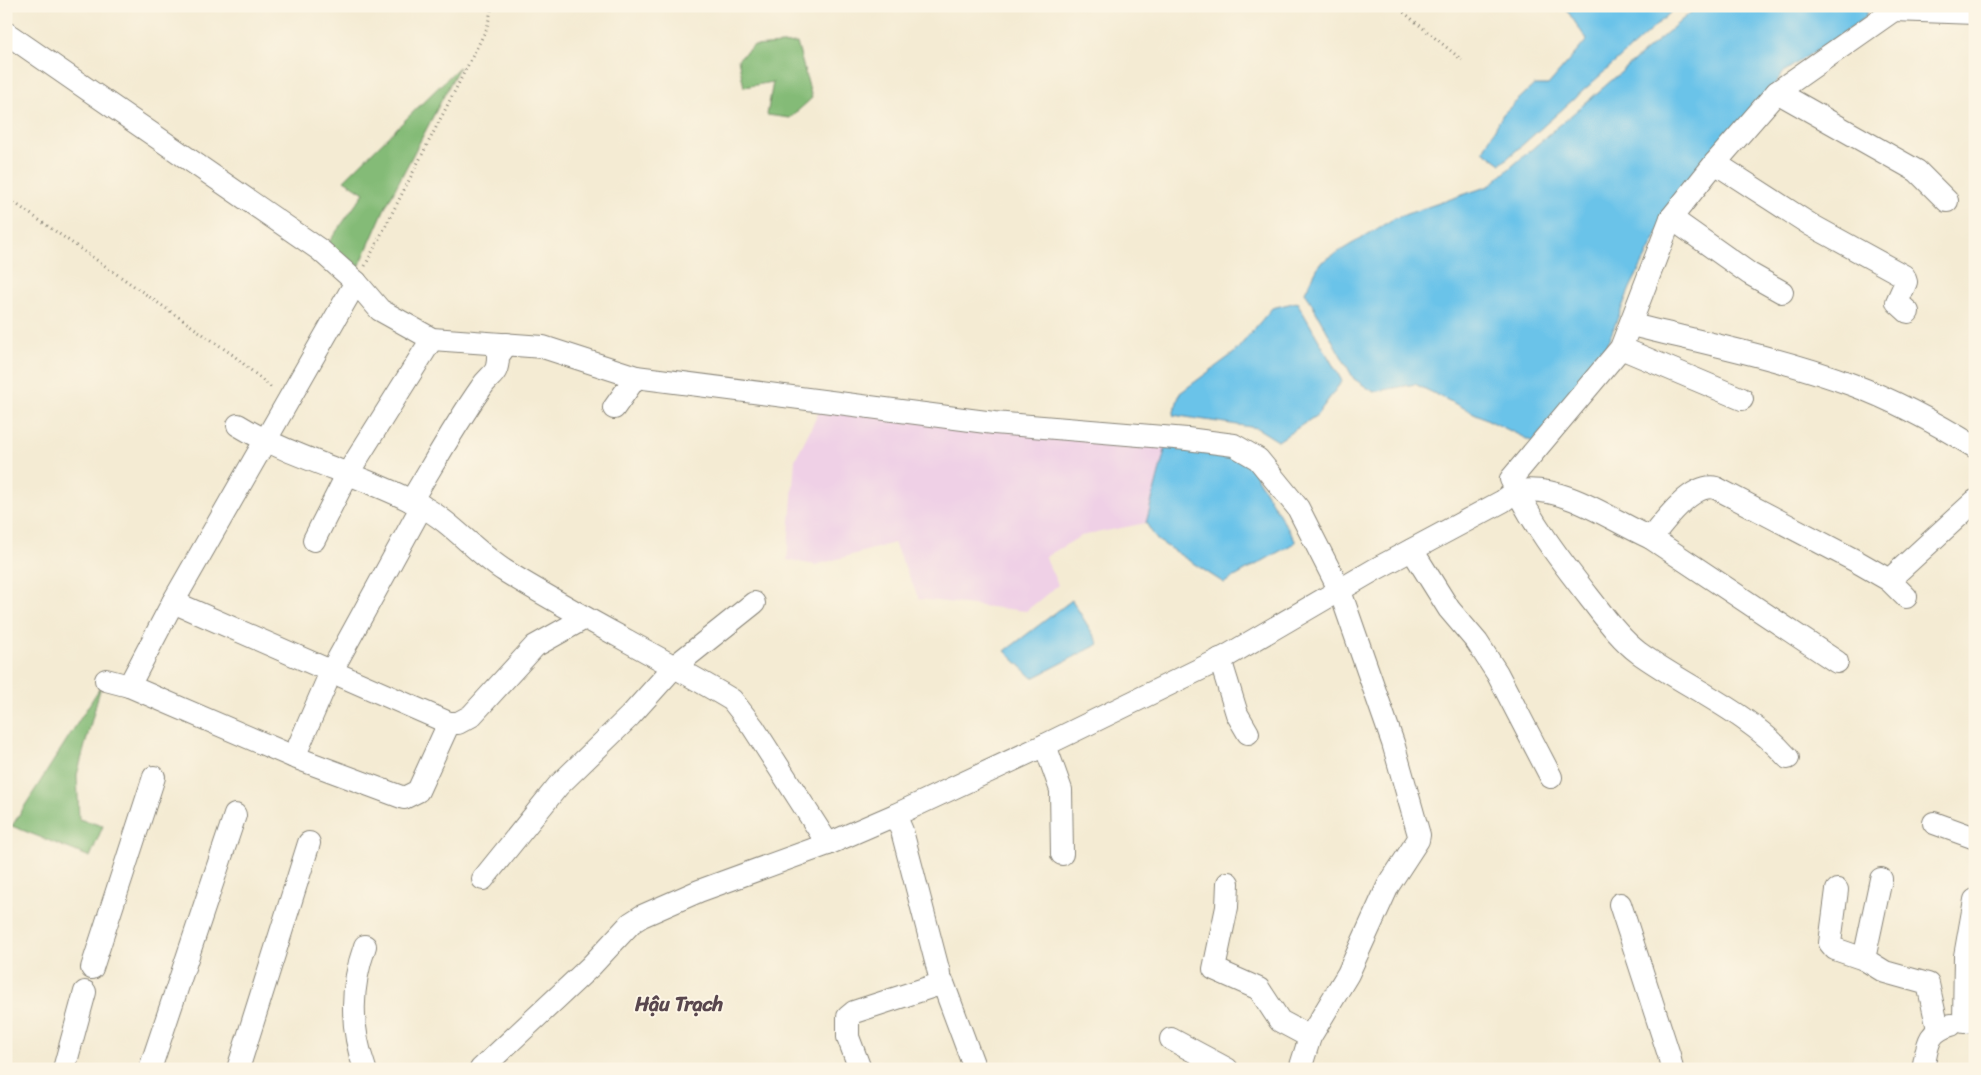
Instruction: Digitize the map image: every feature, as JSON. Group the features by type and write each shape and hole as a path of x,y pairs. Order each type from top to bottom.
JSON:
{"street":[{"path":"1788,758 1756,729 1710,697 1683,682 1638,652 1626,641 1565,566 1511,479 1621,348 1632,325 1671,218 1715,163 1777,92 1893,8 1975,13"},
{"path":"6,33 320,250 356,282 380,310 432,339 543,347 636,377 994,422 1234,445 1258,459 1298,508 1340,591 1393,743 1419,835 1418,840 1388,886 1348,974 1310,1037 1300,1069"},
{"path":"1777,92 1916,171 1947,201"},
{"path":"1715,163 1811,225 1904,276 1906,282 1897,302 1908,312"},
{"path":"1671,218 1750,274 1782,292"},
{"path":"129,686 173,602 356,282"},
{"path":"1632,325 1787,363 1853,385 1928,418 1975,447"},
{"path":"314,540 348,473 432,339"},
{"path":"294,757 331,672 456,425 483,384 491,379 498,368 498,356 507,344"},
{"path":"1621,348 1742,399"},
{"path":"614,408 636,377"},
{"path":"238,425 265,442 348,473 416,504 501,568 585,618 675,666 732,700 740,709 828,844"},
{"path":"1651,538 1668,517 1694,492 1710,486 1752,505 1889,580 1906,597"},
{"path":"481,1069 591,966 631,923 642,916 699,891 828,844 1045,745 1220,659 1517,491 1544,492 1576,501 1651,538 1837,662"},
{"path":"1889,580 1975,501"},
{"path":"1412,550 1449,609 1476,642 1497,673 1551,777"},
{"path":"173,602 448,723 458,722 471,716 535,646 585,618"},
{"path":"483,879 558,786 630,716 675,666 754,603"},
{"path":"1220,659 1237,714 1248,733"},
{"path":"106,680 129,686 294,757 397,796 410,796 418,790 448,723"},
{"path":"1045,745 1061,790 1062,854"},
{"path":"92,968 154,777"},
{"path":"150,1069 235,815"},
{"path":"895,815 902,831 939,973"},
{"path":"1934,823 1975,838"},
{"path":"238,1069 309,843"},
{"path":"1864,959 1881,879"},
{"path":"1228,883 1227,907 1214,969 1259,990 1280,1021 1310,1037"},
{"path":"1837,890 1830,943 1835,949 1864,959 1885,972 1928,984 1938,1029"},
{"path":"1923,1069 1929,1038 1938,1029 1969,1021 1965,956 1975,900"},
{"path":"1620,904 1672,1069"},
{"path":"364,946 359,962 352,1014 357,1047 365,1069"},
{"path":"860,1069 848,1037 848,1017 854,1012 942,984 975,1069"},
{"path":"64,1069 86,992"},
{"path":"1171,1039 1227,1069"}],"path":[{"path":"356,282 488,28 492,6"},
{"path":"1396,6 1462,60"},
{"path":"6,197 233,355 288,402"}],"shaded area":[{"path":"820,410 1167,442 1146,523 1081,536 1045,557 1058,585 1026,611 919,599 894,543 816,565 787,560 795,460"}],"green space":[{"path":"797,43 812,98 790,118 767,115 773,82 744,87 738,59 753,46"},
{"path":"459,67 384,210 356,274 326,246 364,193 344,180"},
{"path":"101,686 77,775 79,819 103,826 90,857 12,826"}],"water":[{"path":"1564,6 1678,6 1501,164 1483,151 1503,114 1534,85 1548,85 1587,40"},
{"path":"1698,6 1870,6 1865,18 1785,71 1666,217 1630,288 1606,347 1533,442 1415,384 1374,392 1354,379 1305,292 1320,263 1395,218 1489,186"},
{"path":"1297,302 1342,381 1317,415 1278,441 1257,428 1173,415 1180,393 1234,353 1272,308"},
{"path":"1167,442 1225,447 1248,463 1296,542 1224,583 1157,540 1146,523"},
{"path":"1072,600 1099,644 1033,678 1005,651"}],"district":[{"name":"Hậu Trạch","path":"679,1004"}]}
